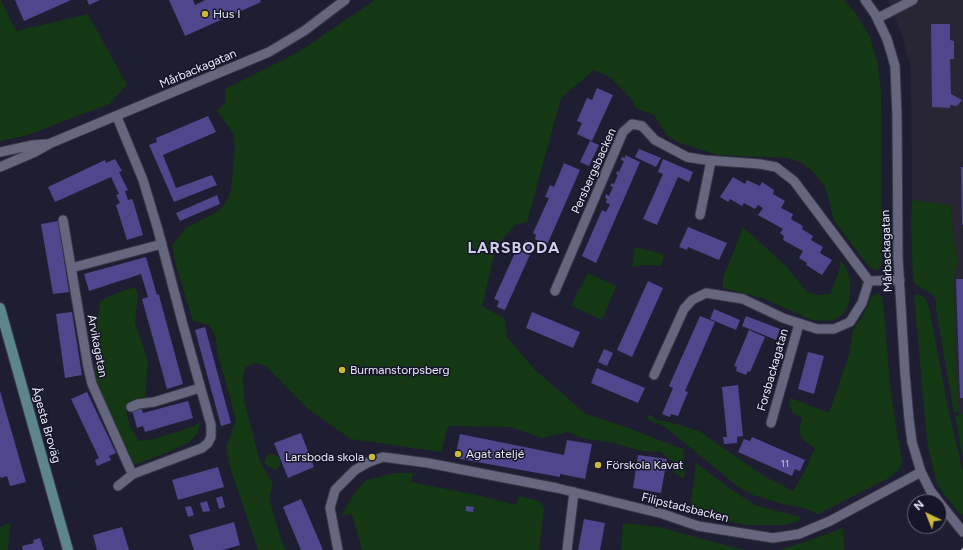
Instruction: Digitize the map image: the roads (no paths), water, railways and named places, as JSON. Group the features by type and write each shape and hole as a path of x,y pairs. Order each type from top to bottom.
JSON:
{"main road":[{"name":"Ågesta Broväg","path":"0,308 68,550"}],"street":[{"name":"Mårbackagatan","path":"0,167 35,152 51,143 269,52 304,31 345,0"},
{"name":"Mårbackagatan","path":"865,0 878,18 887,39 895,66 898,115 897,183 900,280 905,374 912,442 921,472 933,494"},
{"path":"878,18 913,0"},
{"path":"117,116 143,180 211,425 211,437 208,443 202,448 133,474 118,486"},
{"name":"Persbergsbacken","path":"555,291 623,132 632,124 642,126 655,140 687,157 776,167 794,181 870,280"},
{"name":"Mårbackagatan","path":"0,152 51,143"},
{"path":"700,216 711,160"},
{"name":"Arvikagatan","path":"63,220 92,384 130,469"},
{"path":"71,268 162,244"},
{"path":"870,280 900,280"},
{"name":"Forsbackagatan","path":"654,375 684,309 692,300 706,293 742,298 799,324 817,329 834,329 850,322 862,303 870,280"},
{"name":"Forsbackagatan","path":"771,423 799,324"},
{"path":"131,407 138,404 154,402 200,388"},
{"name":"Filipstadsbacken","path":"338,550 330,508 335,490 355,470 369,462 383,457 428,463 574,492 663,514 698,526 773,538 799,534 830,521 921,472"},
{"path":"567,550 574,492"},
{"name":"Mårbackagatan","path":"947,513 963,532"}],"place":[{"name":"Hus I","path":"205,14"},
{"name":"Burmanstorpsberg","path":"342,370"},
{"name":"Agat ateljé","path":"458,454"},
{"name":"Larsboda skola","path":"372,457"},
{"name":"Förskola Kavat","path":"598,465"}],"district":[{"name":"LARSBODA","path":"514,248"}]}
